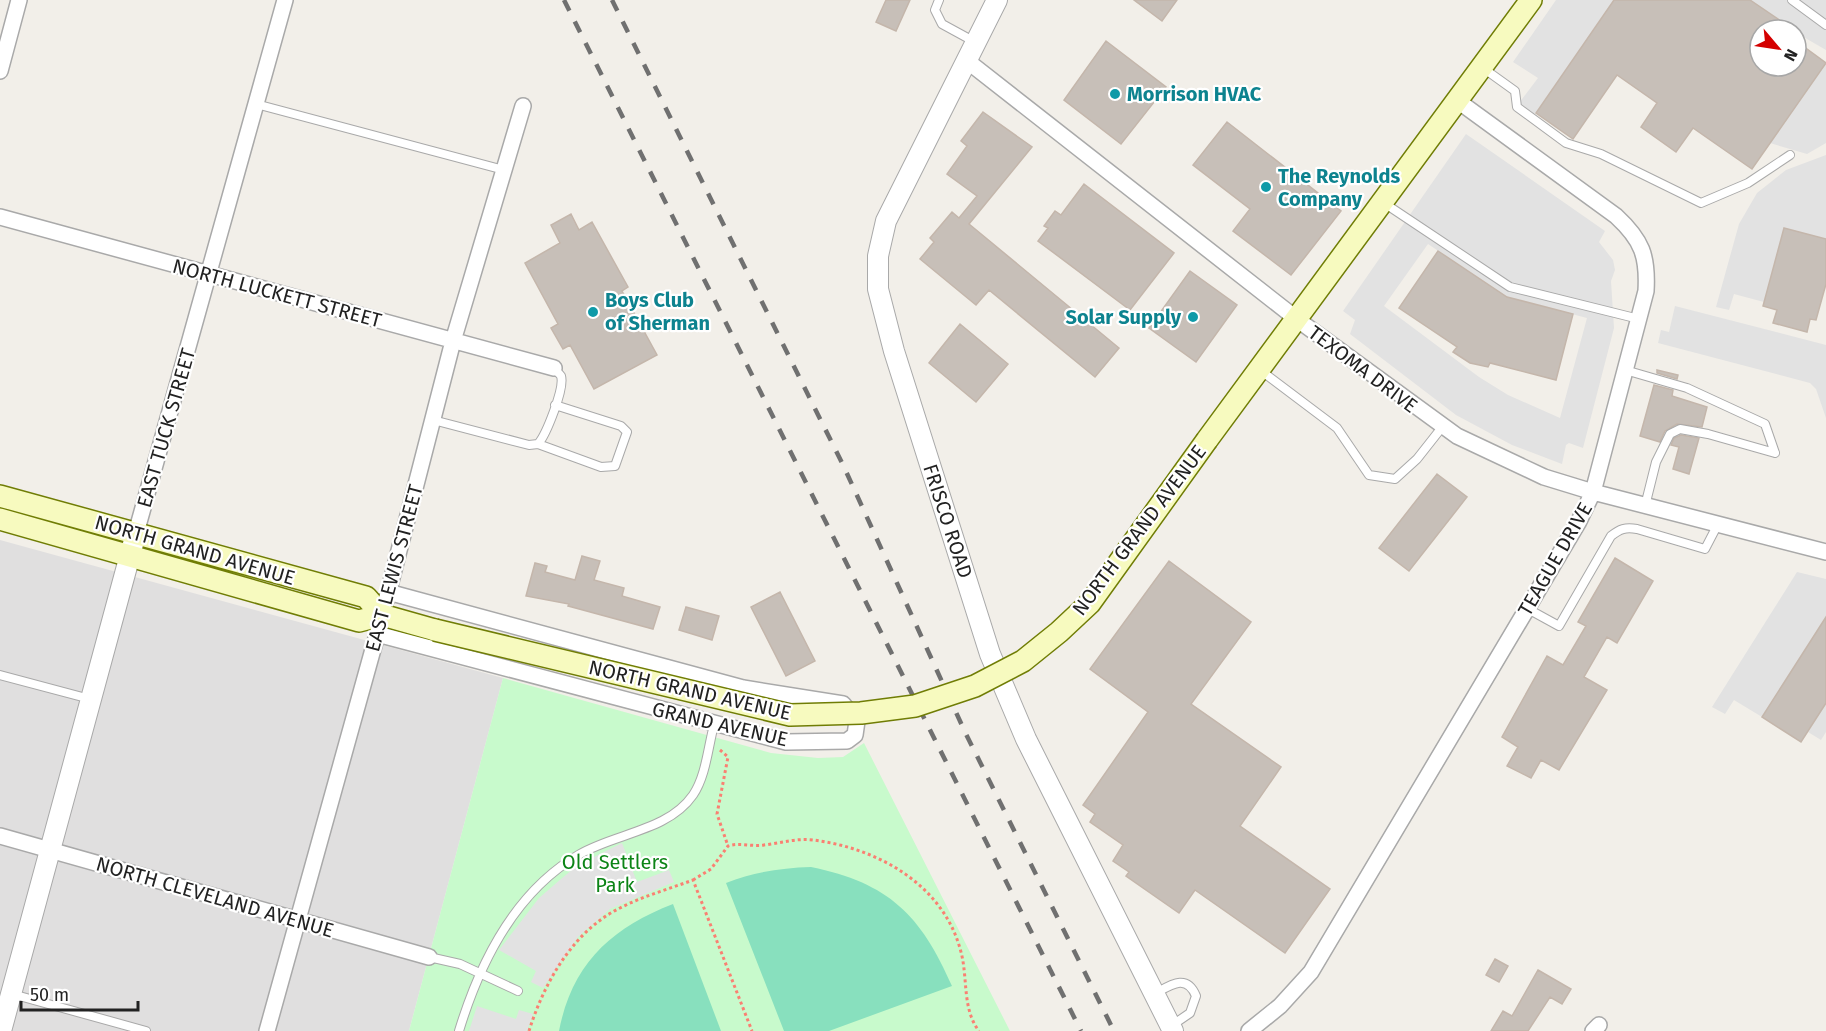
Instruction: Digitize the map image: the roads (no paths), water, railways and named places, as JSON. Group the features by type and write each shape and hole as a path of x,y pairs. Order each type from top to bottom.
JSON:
{"main road":[{"name":"NORTH GRAND AVENUE","path":"0,519 359,621 435,630 790,715 861,713 915,706 975,686 1023,661 1090,603 1531,0"},
{"name":"NORTH GRAND AVENUE","path":"0,496 366,597 379,624"}],"street":[{"path":"0,71 5,32 19,0"},
{"name":"EAST TUCK STREET","path":"1,1031 136,533 285,0"},
{"name":"FRISCO ROAD","path":"996,0 886,221 878,256 878,289 894,351 990,654 1026,739 1172,1029"},
{"name":"TEXOMA DRIVE","path":"966,60 1298,320 1443,426 1497,456 1544,477 1645,506 1826,552"},
{"name":"TEAGUE DRIVE","path":"1249,1031 1280,1006 1311,972 1578,523 1593,492 1646,291 1647,273 1644,251 1634,233 1616,216 1458,102"},
{"name":"EAST LEWIS STREET","path":"267,1031 388,592 453,341 523,106"},
{"name":"NORTH LUCKETT STREET","path":"0,217 554,368"},
{"name":"GRAND AVENUE","path":"379,624 714,725 786,742 847,741 855,735 856,721 843,704 743,688 388,592"},
{"name":"NORTH CLEVELAND AVENUE","path":"0,836 429,957"}],"lane":[{"path":"939,0 935,10 942,24 975,42"},
{"path":"1792,0 1826,25"},
{"path":"1482,68 1515,91 1517,107 1566,143 1602,154 1701,202 1748,183 1790,155"},
{"path":"256,104 504,170"},
{"path":"1384,203 1510,287 1639,319"},
{"path":"538,444 545,437 555,405 561,376 554,368"},
{"path":"1260,370 1337,428 1369,475 1395,479 1418,459 1443,426"},
{"path":"1625,370 1687,388 1765,424 1775,453 1708,434 1680,429 1670,435 1656,462 1645,506"},
{"path":"433,420 529,445 538,444 601,467 615,466 620,459 627,432 621,426 555,405"},
{"path":"1528,609 1559,626 1611,536 1625,527 1636,528 1705,549 1718,524"},
{"path":"0,675 92,699"},
{"path":"459,1031 479,973 501,933 521,905 563,866 581,853 665,820 679,810 697,786 714,725"},
{"path":"429,957 460,964 518,991"},
{"path":"1154,994 1178,981 1186,982 1192,988 1196,996 1190,1013 1172,1029"},
{"path":"11,994 146,1031"}],"railway":[{"path":"564,0 1081,1031"},
{"path":"612,0 844,467 965,732 1114,1031"}],"place":[{"name":"Morrison HVAC","path":"1115,94"},
{"name":"The Reynolds Company","path":"1266,187"},
{"name":"Boys Club of Sherman","path":"593,312"},
{"name":"Solar Supply","path":"1193,317"}],"park label":[{"name":"Old Settlers Park","path":"615,874"}]}
